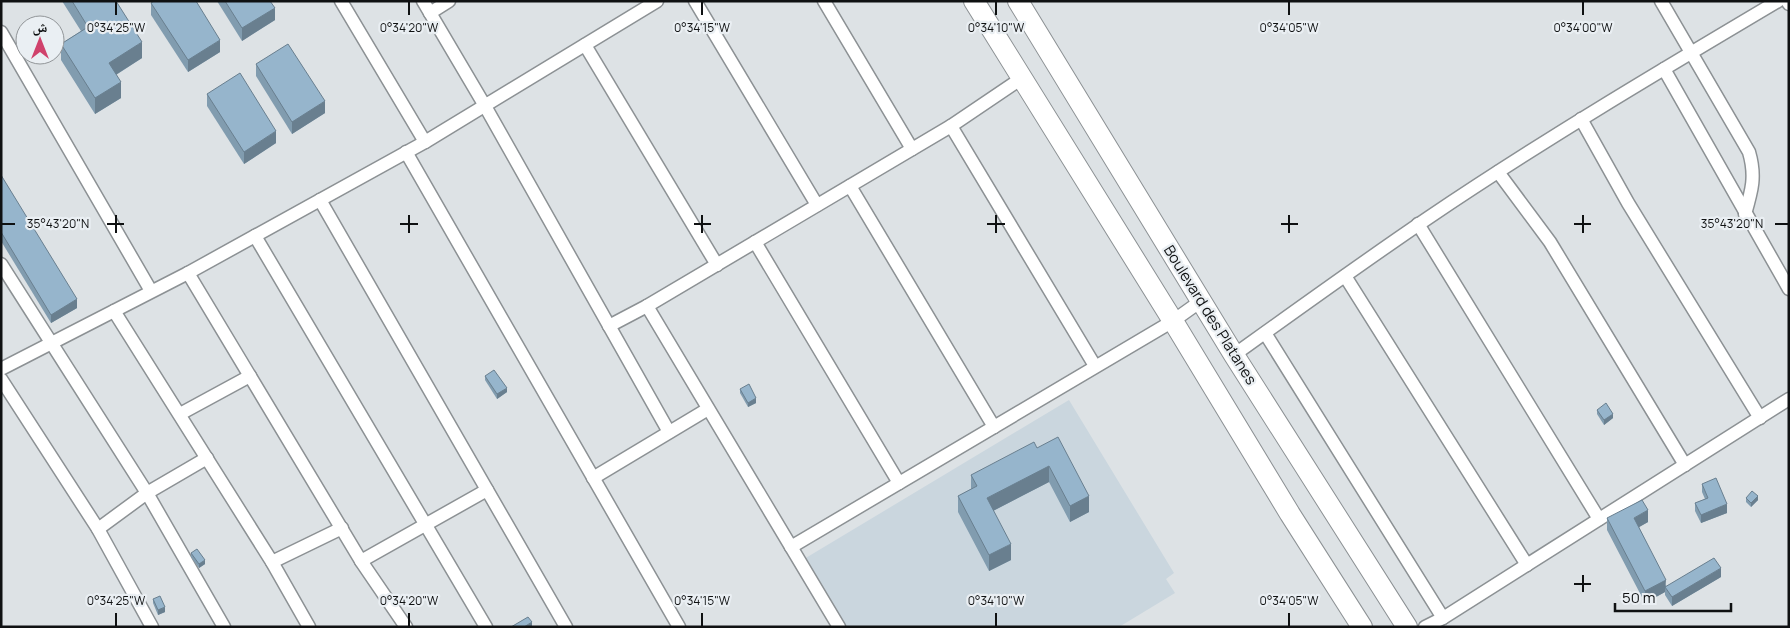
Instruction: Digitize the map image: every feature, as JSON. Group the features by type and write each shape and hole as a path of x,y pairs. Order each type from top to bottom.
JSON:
{"main road":[{"path":"974,1 1173,321 1290,514 1362,627"},
{"name":"Boulevard des Platanes","path":"1018,1 1234,355 1407,627"}],"street":[{"path":"341,1 425,142"},
{"path":"423,1 485,106 669,432"},
{"path":"430,13 449,1"},
{"path":"1,369 188,273 425,142 657,1"},
{"path":"695,1 817,205"},
{"path":"824,1 912,149"},
{"path":"1661,1 1749,152 1754,167 1752,190 1746,214"},
{"path":"1234,355 1418,224 1581,119 1778,1"},
{"path":"1,32 151,291"},
{"path":"585,45 717,265"},
{"path":"1664,68 1789,289"},
{"path":"609,326 647,306 951,126 1022,78"},
{"path":"1581,119 1628,204 1760,418"},
{"path":"951,126 1095,366"},
{"path":"406,152 679,627"},
{"path":"1498,172 1550,242 1685,465"},
{"path":"850,186 994,426"},
{"path":"320,200 566,627"},
{"path":"1418,224 1599,519"},
{"path":"255,236 486,627"},
{"path":"755,242 899,483"},
{"path":"1,264 147,493 224,627"},
{"path":"188,273 361,561 406,627"},
{"path":"1345,276 1527,565"},
{"path":"791,547 1173,321 1201,301"},
{"path":"647,306 839,627"},
{"path":"114,311 272,562 309,627"},
{"path":"1265,333 1443,618"},
{"path":"180,414 250,376"},
{"path":"1,379 98,529 152,627"},
{"path":"1425,627 1443,618 1789,399"},
{"path":"593,478 708,409"},
{"path":"98,529 147,493 207,458"},
{"path":"361,561 487,490"},
{"path":"272,562 342,528"}],"shaded area":[{"path":"1069,400 1174,573 1166,579 1175,593 1119,627 845,627 804,559"}],"building":[{"path":"72,1 116,1 142,42 109,63 121,82 95,98 65,50 65,41 88,27"},
{"path":"154,1 196,1 220,40 188,60 151,3"},
{"path":"225,1 270,1 275,8 242,28"},
{"path":"288,44 325,101 292,122 256,64"},
{"path":"240,73 276,131 244,152 207,94"},
{"path":"1,175 77,299 51,315 1,232"},
{"path":"494,370 507,388 497,394 485,376"},
{"path":"749,384 756,398 748,403 740,389"},
{"path":"1606,403 1613,414 1604,420 1597,410"},
{"path":"1058,437 1089,496 1070,506 1049,466 987,498 1011,544 989,555 958,496 977,486 971,475 1034,442 1037,448"},
{"path":"1716,478 1727,504 1701,515 1695,503 1708,498 1702,484"},
{"path":"1752,491 1758,496 1751,503 1746,498"},
{"path":"1642,500 1648,510 1634,518 1666,580 1645,591 1607,518"},
{"path":"197,549 205,560 199,564 191,553"},
{"path":"1714,558 1721,568 1672,597 1665,587"},
{"path":"160,596 165,607 158,610 153,599"},
{"path":"528,617 532,622 524,627 511,627"}]}
